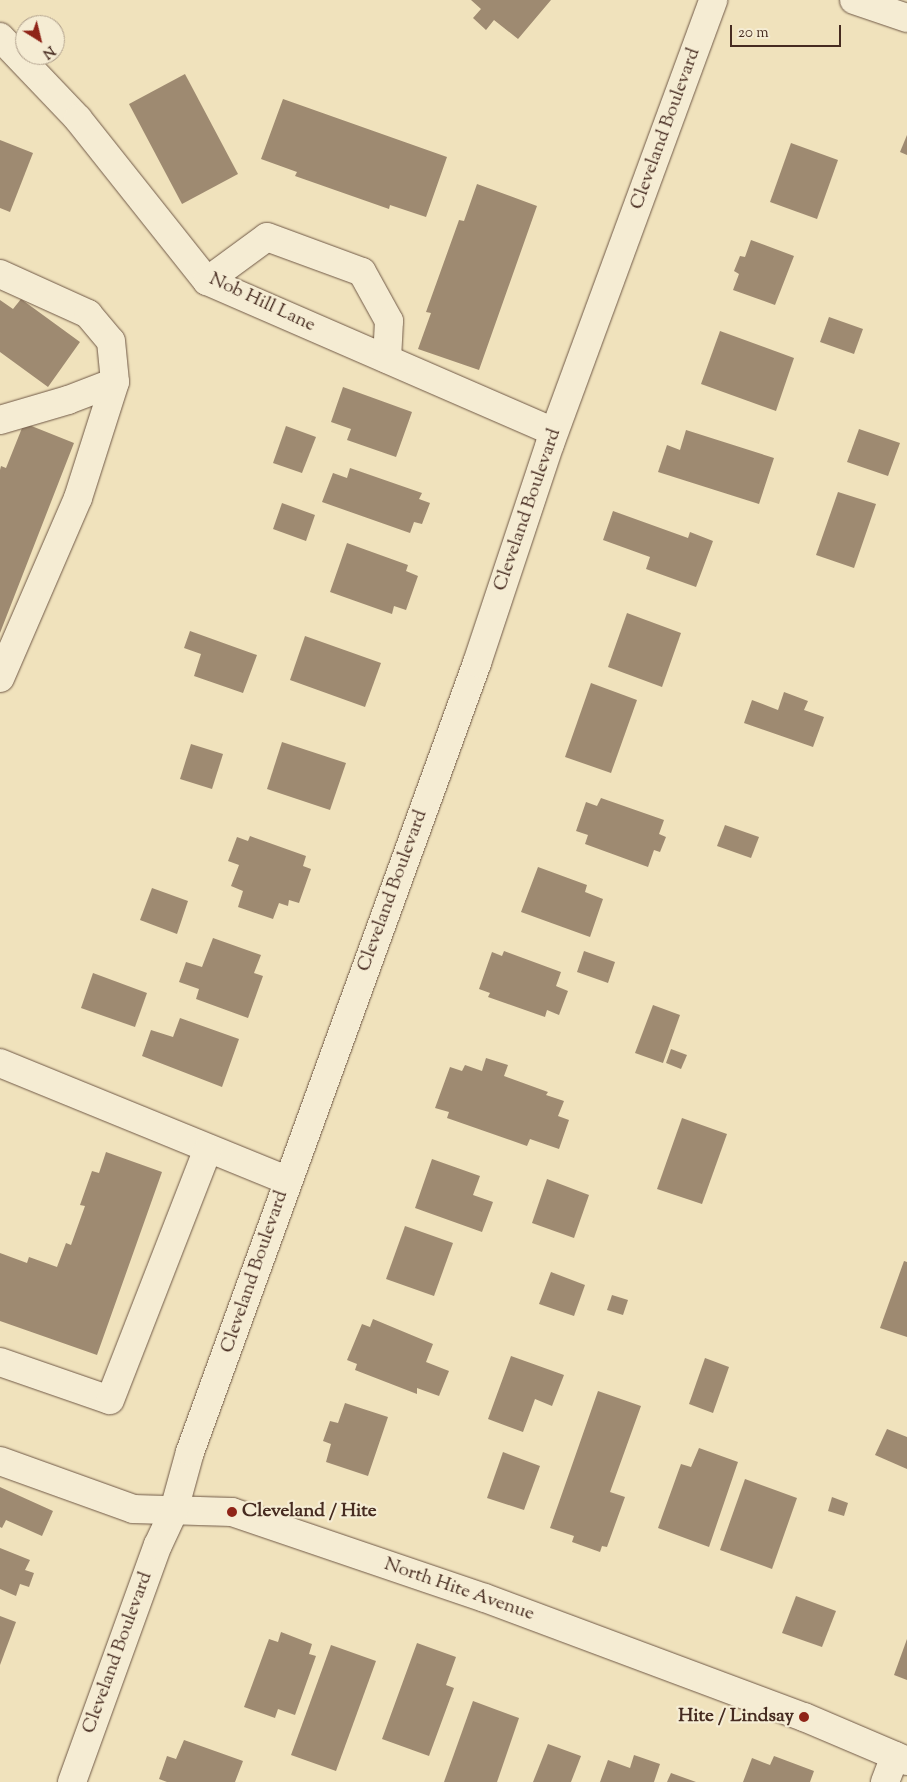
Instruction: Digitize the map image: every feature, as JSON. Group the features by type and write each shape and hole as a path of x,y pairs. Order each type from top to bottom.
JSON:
{"street":[{"name":"Cleveland Boulevard","path":"72,1782 141,1590 174,1510 190,1452 240,1319 287,1180 477,663 554,432 713,0"},
{"path":"854,0 907,18"},
{"name":"Nob Hill Lane","path":"0,37 78,119 206,281 554,432"},
{"path":"206,281 267,236 362,272 389,322 387,359"},
{"path":"0,274 88,314 111,341 115,382 78,498 0,678"},
{"path":"0,420 68,400 115,382"},
{"path":"0,1063 287,1180"},
{"path":"0,1362 110,1400 208,1149"},
{"name":"North Hite Avenue","path":"0,1462 133,1509 232,1512 485,1598 804,1717 901,1759"},
{"path":"885,1782 901,1759"}],"building":[{"path":"471,0 551,0 518,39 494,20 486,30 473,18 481,9"},
{"path":"185,74 238,174 182,204 129,104"},
{"path":"283,99 447,157 426,217 390,205 389,209 295,176 297,172 261,159"},
{"path":"907,135 907,155 900,152"},
{"path":"0,140 33,153 10,212 0,208"},
{"path":"791,143 838,160 817,219 770,202"},
{"path":"477,184 537,206 479,370 418,349 431,313 426,312 459,220 464,221"},
{"path":"751,240 794,256 775,305 733,290 739,274 734,271 740,256 745,257"},
{"path":"21,299 80,342 48,387 0,352 0,300 13,309"},
{"path":"829,317 863,329 854,354 820,342"},
{"path":"720,331 794,358 776,411 701,384"},
{"path":"343,387 412,412 396,457 347,440 351,429 331,422"},
{"path":"24,423 74,443 0,633 0,470 1,466 6,468"},
{"path":"286,426 316,437 302,473 273,463"},
{"path":"859,429 900,443 888,476 847,462"},
{"path":"686,430 774,458 759,504 658,472 667,445 680,450"},
{"path":"350,468 422,493 419,499 430,503 422,524 414,522 410,533 322,502 333,473 347,478"},
{"path":"838,492 876,504 854,568 816,555"},
{"path":"282,503 315,515 306,541 273,529"},
{"path":"613,511 688,538 690,532 713,541 696,587 646,569 650,557 603,540"},
{"path":"347,543 408,565 406,571 418,576 406,610 394,606 392,614 330,592"},
{"path":"627,613 681,633 662,687 608,667"},
{"path":"190,631 257,655 243,693 194,676 201,654 184,648"},
{"path":"305,636 381,663 365,707 290,680"},
{"path":"591,683 637,700 611,773 565,757"},
{"path":"784,692 808,701 804,710 824,717 813,747 744,723 752,700 778,710"},
{"path":"282,742 346,763 330,810 267,789"},
{"path":"191,744 223,754 212,789 180,779"},
{"path":"601,798 664,820 659,834 666,837 660,852 654,850 648,867 585,844 588,835 576,831 586,802 597,806"},
{"path":"725,825 759,837 751,858 717,846"},
{"path":"250,836 306,856 303,866 311,869 299,903 289,900 288,906 279,903 273,919 238,907 243,891 231,886 239,865 228,861 237,837 248,841"},
{"path":"538,867 587,885 585,892 603,899 590,937 521,912"},
{"path":"152,888 188,901 177,934 140,920"},
{"path":"213,938 261,955 254,973 263,976 248,1018 196,999 199,989 179,982 186,962 202,967"},
{"path":"504,951 561,972 556,986 568,991 559,1015 547,1010 545,1017 488,997 490,993 479,989 492,952 502,956"},
{"path":"584,951 615,962 608,983 577,972"},
{"path":"93,973 147,993 135,1027 81,1008"},
{"path":"653,1005 680,1015 663,1063 635,1053"},
{"path":"180,1018 239,1039 222,1087 142,1056 151,1030 173,1037"},
{"path":"671,1049 687,1055 681,1069 666,1063"},
{"path":"486,1058 508,1065 504,1076 548,1092 546,1095 564,1101 558,1116 569,1120 559,1149 530,1139 527,1146 447,1118 449,1112 435,1108 450,1067 462,1071 465,1065 482,1071"},
{"path":"682,1118 727,1134 702,1204 657,1189"},
{"path":"106,1152 162,1172 97,1355 0,1321 0,1253 27,1263 29,1257 57,1267 66,1243 71,1245 85,1206 80,1205 92,1171 99,1173"},
{"path":"432,1159 480,1176 473,1195 493,1202 482,1232 415,1208"},
{"path":"547,1179 589,1195 574,1238 532,1223"},
{"path":"405,1226 453,1243 434,1296 386,1279"},
{"path":"904,1261 907,1262 907,1337 880,1328"},
{"path":"551,1272 585,1285 574,1316 539,1304"},
{"path":"612,1295 628,1300 623,1315 607,1310"},
{"path":"373,1319 433,1344 426,1362 449,1371 439,1396 417,1388 417,1394 355,1370 357,1364 347,1360 362,1324 370,1327"},
{"path":"511,1356 564,1375 552,1406 535,1399 523,1432 488,1419"},
{"path":"705,1358 729,1367 713,1413 689,1404"},
{"path":"598,1391 641,1406 610,1492 625,1497 607,1547 602,1546 600,1552 572,1542 574,1536 550,1528"},
{"path":"345,1403 388,1417 368,1476 326,1462 331,1444 323,1441 330,1421 338,1423"},
{"path":"887,1429 907,1437 907,1469 875,1455"},
{"path":"699,1448 738,1462 709,1547 658,1528 681,1464 691,1467"},
{"path":"503,1452 540,1466 524,1510 487,1498"},
{"path":"745,1479 797,1498 772,1569 720,1550"},
{"path":"0,1487 53,1511 42,1536 6,1520 2,1528 0,1527"},
{"path":"832,1497 848,1503 844,1516 828,1511"},
{"path":"0,1548 30,1560 25,1570 34,1573 29,1587 20,1584 16,1596 0,1589"},
{"path":"796,1596 836,1611 822,1647 782,1633"},
{"path":"0,1616 16,1622 0,1665"},
{"path":"281,1632 312,1644 309,1654 316,1656 295,1715 278,1709 275,1718 244,1707 269,1639 278,1642"},
{"path":"907,1639 907,1680 894,1675"},
{"path":"417,1643 456,1657 446,1685 454,1688 429,1756 382,1739"},
{"path":"331,1645 376,1661 336,1771 291,1755"},
{"path":"473,1701 519,1718 497,1782 444,1782"},
{"path":"184,1740 243,1761 235,1782 167,1782 159,1779 167,1756 176,1759"},
{"path":"548,1744 581,1756 571,1782 533,1782"},
{"path":"634,1755 660,1764 654,1782 600,1782 608,1760 630,1768"},
{"path":"774,1756 814,1771 810,1782 743,1782 752,1758 770,1765"},
{"path":"671,1773 696,1782 667,1782"}],"place":[{"name":"Cleveland / Hite","path":"232,1512"},
{"name":"Hite / Lindsay","path":"804,1717"}]}
